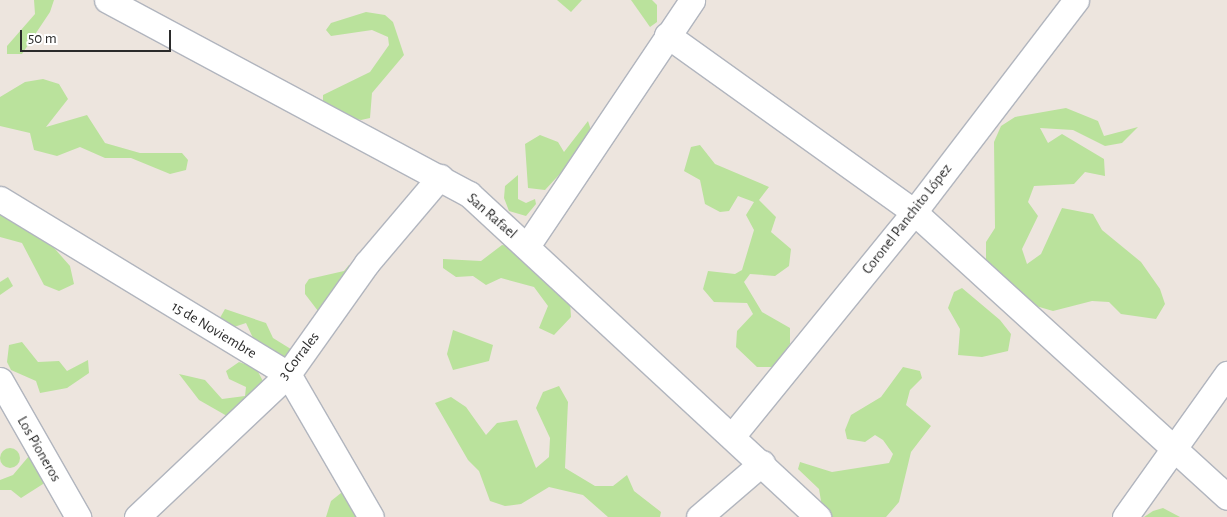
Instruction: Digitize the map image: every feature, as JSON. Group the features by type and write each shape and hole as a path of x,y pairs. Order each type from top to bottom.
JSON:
{"street":[{"name":"San Rafael","path":"107,0 469,194 762,462 818,517"},
{"name":"Coronel Panchito López","path":"732,435 914,212 1076,0"},
{"path":"527,246 688,1"},
{"path":"667,35 914,212 1176,448 1227,497"},
{"name":"3 Corrales","path":"137,517 288,374 367,263 440,177"},
{"name":"15 de Noviembre","path":"0,199 288,374 370,517"},
{"path":"1125,517 1227,374"},
{"name":"Los Pioneros","path":"0,380 78,517"},
{"path":"698,517 762,462"}],"green space":[{"path":"34,0 54,0 50,12 22,54 7,54 7,46 35,14"},
{"path":"557,0 582,0 571,12"},
{"path":"631,0 652,0 657,5 657,22 650,27"},
{"path":"366,12 385,15 393,22 404,55 372,93 370,118 361,120 344,116 323,104 323,95 370,72 389,45 388,37 372,30 331,36 326,30 331,23"},
{"path":"43,79 59,84 68,99 46,127 87,115 105,143 140,153 182,153 188,160 186,170 170,174 131,158 105,158 80,147 57,156 34,150 30,133 0,126 0,97 25,82"},
{"path":"1066,108 1098,121 1104,136 1138,127 1122,143 1105,146 1073,130 1040,128 1048,143 1062,134 1104,159 1105,176 1085,172 1074,184 1034,186 1028,202 1038,216 1022,249 1027,264 1041,254 1062,208 1093,214 1102,230 1141,262 1160,289 1165,304 1156,319 1121,314 1109,302 1092,301 1053,311 1036,306 992,275 986,259 986,242 995,228 994,142 1001,126 1015,117"},
{"path":"588,121 592,133 571,162 545,190 528,188 525,144 540,135 558,142 564,152"},
{"path":"700,145 715,164 769,187 759,200 776,217 771,232 791,249 789,266 775,276 750,274 744,282 762,312 790,328 790,344 773,367 757,367 736,347 737,331 753,314 747,303 714,302 703,289 708,271 735,274 742,270 754,230 746,215 754,202 738,196 729,211 720,212 705,204 700,180 684,171 691,147"},
{"path":"518,175 518,199 526,203 535,199 536,204 526,216 509,211 504,198 505,186"},
{"path":"0,210 48,241 70,266 74,284 59,291 44,285 22,243 0,237"},
{"path":"502,245 511,246 570,301 571,317 554,335 539,328 548,306 534,287 501,278 486,285 473,276 456,277 443,268 443,259 481,261"},
{"path":"349,265 356,269 318,311 305,294 305,285 309,279 344,271"},
{"path":"8,277 13,286 0,295 0,282"},
{"path":"962,288 1000,320 1011,334 1008,351 982,357 958,355 960,329 948,308 954,292"},
{"path":"225,309 266,323 273,338 294,351 292,359 277,359 253,338 246,323 231,328 217,323"},
{"path":"453,330 493,345 489,361 453,370 447,354"},
{"path":"22,342 38,362 59,361 67,371 88,360 89,373 67,388 40,393 36,381 11,370 7,362 9,345"},
{"path":"239,362 256,368 264,383 227,416 199,400 179,374 205,380 222,399 245,396 246,387 229,379 226,371"},
{"path":"903,367 920,371 922,378 910,390 906,405 931,426 911,452 899,502 886,517 831,517 822,507 819,489 798,469 800,462 832,472 889,463 893,454 883,440 875,435 865,442 847,439 845,430 851,415 881,397"},
{"path":"559,386 568,402 565,468 595,486 613,486 627,475 634,491 661,512 660,517 608,517 583,495 549,487 521,504 505,506 490,501 479,471 468,460 435,403 451,397 466,407 486,435 497,423 517,420 536,468 549,457 550,438 536,408 543,392"},
{"path":"10,448 17,451 20,458 17,465 10,468 3,465 0,458 3,451"},
{"path":"29,456 45,473 43,484 21,498 11,490 0,490 0,480 13,475"},
{"path":"346,489 364,517 326,517 331,501"},
{"path":"1163,508 1180,517 1144,517 1153,511"}]}
